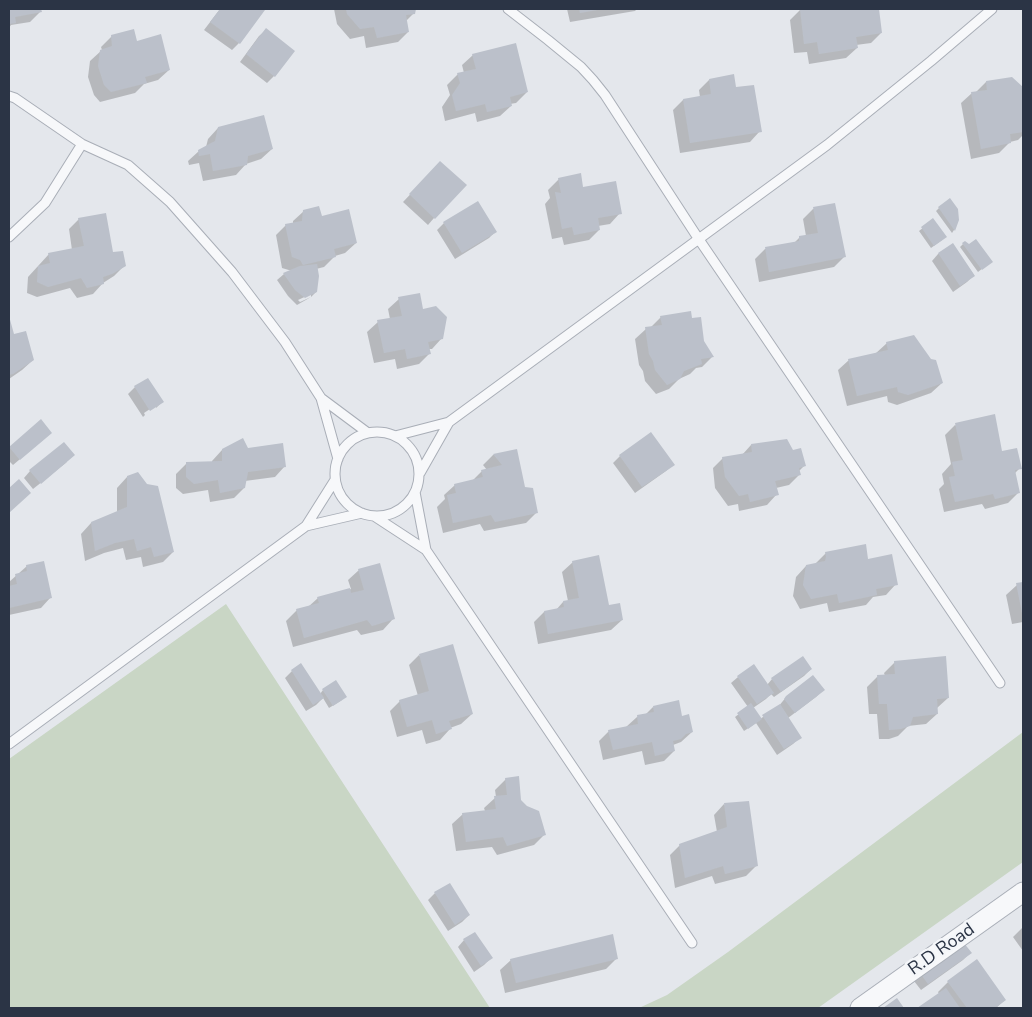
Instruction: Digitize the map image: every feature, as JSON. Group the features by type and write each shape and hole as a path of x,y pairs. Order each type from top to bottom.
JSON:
{"street":[{"name":"R.D Road","path":"860,1008 1023,892"}],"lane":[{"path":"508,9 581,67 605,95 698,238 1000,683"},
{"path":"395,436 449,422 827,144 992,9"},
{"path":"9,96 15,98 82,144 128,165 170,202 232,272 285,342 321,398 338,459"},
{"path":"9,237 45,203 82,144"},
{"path":"321,398 368,433"},
{"path":"335,480 343,499 351,507 362,513 374,516 386,515 397,511 408,503 415,492 420,473 449,422"},
{"path":"9,744 306,526 335,480 341,452 355,438 368,433 382,432 395,436 407,444 415,454 419,463 420,473"},
{"path":"415,492 426,550"},
{"path":"306,526 362,513"},
{"path":"374,516 426,550 692,942"}],"green space":[{"path":"226,604 490,1008 9,1008 9,759"},
{"path":"1023,732 1023,862 818,1008 639,1008 667,995 728,952"}],"building":[{"path":"9,9 41,9 42,12 15,17 16,23 9,24"},
{"path":"220,9 265,10 240,44 210,22"},
{"path":"346,9 416,9 415,14 406,15 409,32 377,38 374,27 360,29 347,14"},
{"path":"579,9 597,9 597,10 580,13"},
{"path":"800,9 879,9 882,33 856,37 858,48 819,54 817,42 804,44"},
{"path":"266,28 295,51 275,77 246,54"},
{"path":"134,29 137,41 161,34 170,70 145,77 147,83 111,92 104,85 98,66 100,50 112,46 111,35"},
{"path":"516,43 528,92 510,97 512,106 487,112 485,104 456,111 452,95 460,83 457,73 476,69 472,54"},
{"path":"734,74 736,87 754,85 762,132 690,143 683,99 711,94 709,79"},
{"path":"1012,77 1023,87 1023,132 1010,134 1011,143 981,149 971,92 987,90 986,81"},
{"path":"264,115 273,149 248,156 247,165 213,171 210,154 199,156 198,150 215,141 218,127"},
{"path":"440,161 467,185 435,219 409,194"},
{"path":"581,173 583,187 616,181 622,214 598,218 600,230 574,235 572,227 562,229 555,192 561,193 558,178"},
{"path":"950,198 958,209 959,220 955,231 938,207"},
{"path":"478,201 497,232 462,253 443,222"},
{"path":"835,203 846,257 769,272 765,247 799,241 799,236 818,233 813,207"},
{"path":"319,206 322,216 349,209 357,243 334,249 336,257 303,265 300,260 292,257 285,224 302,221 303,210"},
{"path":"106,213 113,252 123,251 126,266 103,277 104,284 87,288 81,278 48,287 37,282 38,266 50,263 48,253 84,246 78,218"},
{"path":"933,218 947,237 934,246 921,227"},
{"path":"976,239 993,262 982,270 962,243 965,241 969,244"},
{"path":"953,243 975,276 960,286 938,253"},
{"path":"317,264 319,276 317,292 305,298 295,290 283,273 300,266"},
{"path":"420,293 423,309 436,306 447,317 443,339 428,342 431,354 407,359 405,349 384,353 377,320 402,316 398,297"},
{"path":"691,311 692,318 701,317 704,341 714,357 701,359 702,364 684,371 680,379 667,385 655,370 649,354 645,327 662,325 660,316"},
{"path":"9,316 14,334 26,331 34,360 9,375"},
{"path":"914,335 931,359 936,360 943,383 908,395 898,392 897,387 857,396 848,359 888,350 886,342"},
{"path":"148,378 164,402 150,411 134,386"},
{"path":"995,414 1002,451 1017,448 1022,469 1015,470 1020,493 995,499 993,494 955,502 949,477 955,476 952,462 963,460 955,423"},
{"path":"41,419 52,433 20,460 9,447"},
{"path":"651,432 675,465 642,487 619,455"},
{"path":"243,438 248,448 283,443 286,467 248,472 245,488 220,493 218,480 194,484 186,477 186,462 222,461 222,449"},
{"path":"787,439 793,450 801,448 806,466 799,468 801,475 775,481 779,495 750,502 748,494 739,496 725,477 722,457 752,452 751,444"},
{"path":"64,442 75,455 41,484 29,470"},
{"path":"517,449 525,487 533,488 538,513 495,522 491,515 453,523 447,495 456,493 454,484 483,477 481,470 502,465 493,454"},
{"path":"138,472 147,484 158,486 174,552 154,557 151,547 137,551 134,539 115,543 95,551 91,522 127,507 127,476"},
{"path":"19,479 31,493 9,513 9,488"},
{"path":"866,544 868,559 892,554 898,585 876,589 877,595 839,603 837,594 811,599 803,585 806,565 825,561 825,552"},
{"path":"599,555 609,605 620,603 623,620 548,634 544,611 564,607 563,601 579,598 572,561"},
{"path":"44,561 52,598 9,608 9,586 17,584 15,574 27,571 26,565"},
{"path":"380,563 395,619 372,626 367,620 304,638 296,609 319,603 317,597 350,588 351,593 364,590 358,569"},
{"path":"1023,582 1023,613 1022,613 1016,583"},
{"path":"453,644 473,714 449,721 452,729 436,734 432,720 407,727 399,700 429,691 419,654"},
{"path":"803,656 812,669 781,692 771,678"},
{"path":"946,656 949,698 937,699 938,714 913,717 910,726 889,730 887,704 879,704 877,675 895,674 894,661"},
{"path":"301,663 324,698 313,705 291,670"},
{"path":"754,664 774,693 757,704 737,676"},
{"path":"813,675 825,690 795,713 784,699"},
{"path":"336,680 347,697 333,706 322,689"},
{"path":"679,700 682,716 689,714 693,732 673,741 675,751 655,756 652,742 613,750 608,730 638,724 637,715 654,712 653,706"},
{"path":"751,703 762,719 748,729 737,713"},
{"path":"780,704 802,738 784,749 762,715"},
{"path":"519,776 521,800 527,806 539,811 546,835 507,846 503,837 466,842 462,813 496,809 494,796 507,795 505,778"},
{"path":"749,801 758,866 725,874 723,866 685,878 679,844 727,827 724,803"},
{"path":"450,883 470,915 455,925 434,892"},
{"path":"475,932 493,958 481,966 463,939"},
{"path":"613,934 618,959 516,983 510,959"},
{"path":"963,942 972,953 928,984 920,973"},
{"path":"977,959 1006,1000 995,1008 967,1008 947,981"},
{"path":"946,988 960,1008 917,1008"},
{"path":"897,998 904,1008 883,1008"}]}
